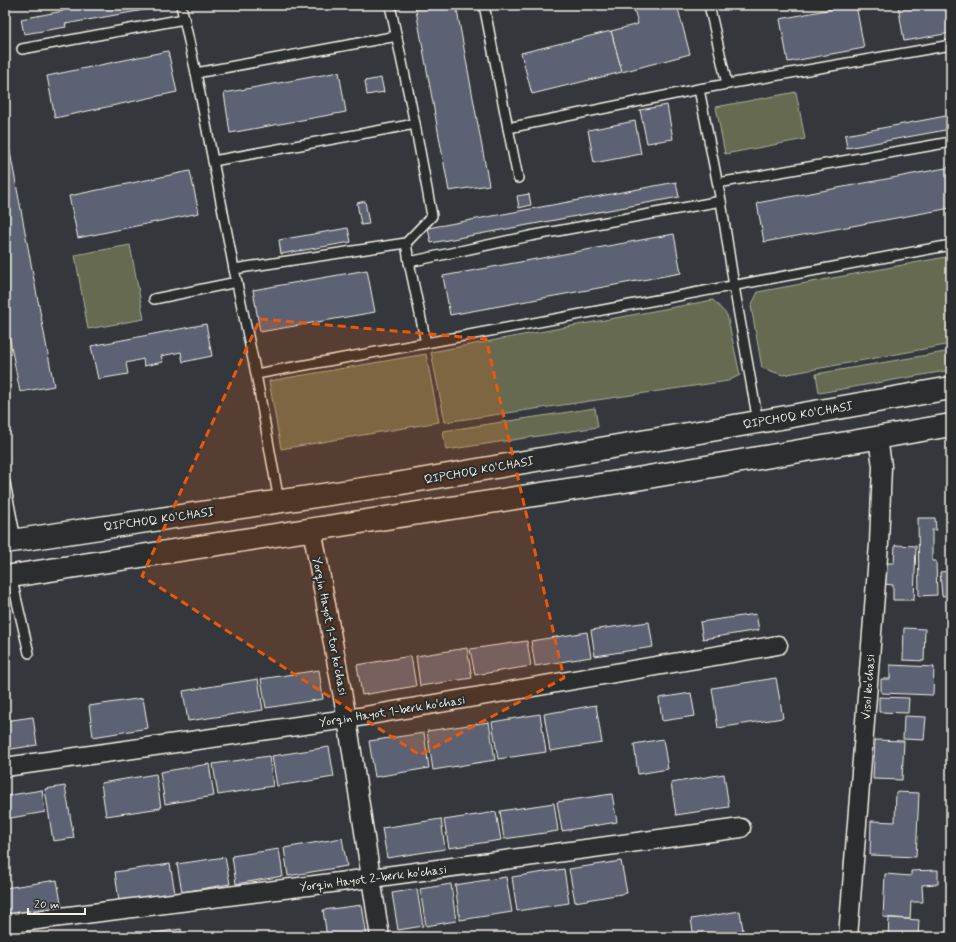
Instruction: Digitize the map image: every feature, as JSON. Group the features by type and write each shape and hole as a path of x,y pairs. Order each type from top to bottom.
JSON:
{"main road":[{"name":"QIPCHOQ KO'CHASI","path":"10,541 390,485 951,388"},
{"path":"8,576 625,481 878,438 951,424"},
{"path":"390,485 399,492 402,500 400,509 394,517"},
{"path":"80,531 75,541 74,550 78,558 86,564"}],"street":[{"name":"Visol koʻchasi","path":"848,937 879,544 882,466 878,438"},
{"name":"Yorqin Hayot 1-tor koʻchasi","path":"312,529 347,719 380,937"},
{"name":"Yorqin Hayot 1-berk koʻchasi","path":"5,767 347,719 778,645"},
{"name":"Yorqin Hayot 2-berk koʻchasi","path":"5,924 372,878 740,828"}],"lane":[{"path":"181,5 214,161 256,374 279,501"},
{"path":"234,268 406,243 432,216 415,124 390,5"},
{"path":"484,5 518,178"},
{"path":"709,5 727,84"},
{"path":"22,49 184,19"},
{"path":"196,73 397,36"},
{"path":"508,128 727,84 951,45"},
{"path":"699,90 718,183 734,286 758,422"},
{"path":"214,161 415,124"},
{"path":"718,183 951,142"},
{"path":"409,262 530,236 721,201"},
{"path":"406,243 426,343"},
{"path":"256,374 951,245"},
{"path":"154,299 237,282"},
{"path":"5,483 10,541"},
{"path":"8,576 29,653"}],"highlighted area":[{"path":"260,319 486,339 564,678 420,755 142,576"}],"green space":[{"path":"796,92 805,139 725,154 716,107"},
{"path":"130,245 144,319 88,329 75,255"},
{"path":"951,256 951,344 783,375 762,368 751,306 758,292"},
{"path":"713,300 727,315 740,375 728,381 445,422 431,352"},
{"path":"951,351 951,370 819,393 816,374"},
{"path":"426,354 439,422 281,449 269,381"},
{"path":"595,408 598,427 446,450 443,431"}],"building":[{"path":"80,5 172,5 65,24 66,27 24,34 21,19 63,11 62,8"},
{"path":"415,5 456,5 489,185 449,191"},
{"path":"633,5 677,5 690,54 622,72 611,31 638,24"},
{"path":"856,5 864,48 788,62 780,19"},
{"path":"898,5 951,5 951,33 904,41"},
{"path":"611,31 622,72 532,94 521,53"},
{"path":"168,51 177,92 55,118 47,76"},
{"path":"339,72 346,112 230,133 224,93"},
{"path":"381,78 384,92 367,95 365,81"},
{"path":"667,105 673,139 647,143 640,110"},
{"path":"951,115 951,129 847,148 845,135"},
{"path":"635,121 641,154 594,163 588,130"},
{"path":"5,125 54,386 20,392 5,315"},
{"path":"951,167 951,208 764,242 757,203"},
{"path":"190,171 199,213 78,238 69,196"},
{"path":"676,182 679,197 431,243 428,228"},
{"path":"529,194 531,205 519,208 517,196"},
{"path":"365,201 369,224 361,225 357,203"},
{"path":"348,228 351,242 281,254 279,240"},
{"path":"674,234 681,273 450,315 443,276"},
{"path":"367,270 375,312 260,332 253,290"},
{"path":"206,324 212,356 183,362 181,352 161,356 163,362 144,366 143,359 126,363 128,374 98,379 91,346"},
{"path":"918,518 935,518 936,530 932,530 932,561 936,561 937,595 919,596"},
{"path":"895,545 916,546 914,600 893,600 893,585 884,584 885,563 894,563"},
{"path":"951,571 951,595 942,596 940,572"},
{"path":"756,614 759,630 703,639 700,622"},
{"path":"649,622 653,647 595,656 591,630"},
{"path":"904,628 925,629 924,661 903,660"},
{"path":"587,632 591,657 535,666 531,641"},
{"path":"527,641 531,666 475,675 470,649"},
{"path":"467,648 472,678 420,686 416,656"},
{"path":"411,656 416,686 362,695 357,665"},
{"path":"890,665 934,667 933,695 881,693 881,679 890,679"},
{"path":"319,670 323,699 266,708 261,679"},
{"path":"776,678 783,718 718,728 712,688"},
{"path":"258,679 263,710 188,721 183,691"},
{"path":"691,693 695,716 662,721 659,698"},
{"path":"879,697 909,698 908,713 879,712"},
{"path":"143,698 148,728 93,737 89,706"},
{"path":"596,705 602,743 550,751 544,714"},
{"path":"540,714 546,752 498,759 492,722"},
{"path":"904,716 926,717 924,740 903,739"},
{"path":"33,717 37,745 5,750 5,721"},
{"path":"489,722 495,760 433,770 427,731"},
{"path":"424,733 429,768 375,777 369,741"},
{"path":"663,739 668,769 638,774 634,744"},
{"path":"875,740 904,741 902,780 873,779"},
{"path":"329,747 334,777 277,786 272,756"},
{"path":"269,756 273,786 218,795 213,764"},
{"path":"209,764 214,796 165,804 160,772"},
{"path":"156,774 161,808 106,816 101,783"},
{"path":"724,774 729,807 676,815 671,783"},
{"path":"65,786 74,838 53,841 45,789"},
{"path":"42,790 45,812 5,819 5,796"},
{"path":"896,792 919,793 916,857 870,855 871,821 895,822"},
{"path":"612,794 617,822 562,831 557,802"},
{"path":"554,803 558,831 504,839 500,811"},
{"path":"496,812 501,840 449,848 444,820"},
{"path":"441,819 445,849 387,858 382,828"},
{"path":"342,838 347,866 288,876 284,848"},
{"path":"279,849 283,876 236,884 232,856"},
{"path":"225,857 230,884 182,892 177,864"},
{"path":"621,861 627,893 575,902 569,869"},
{"path":"170,864 175,893 119,901 115,872"},
{"path":"564,869 569,903 517,911 512,877"},
{"path":"938,870 938,884 922,885 923,902 911,902 910,919 883,917 885,874 911,876 911,871"},
{"path":"506,877 512,912 460,920 455,885"},
{"path":"57,880 62,908 5,916 5,888"},
{"path":"451,884 456,921 426,926 420,889"},
{"path":"417,889 423,926 398,930 392,893"},
{"path":"362,905 367,937 327,937 323,910"},
{"path":"740,911 744,937 694,937 691,919"},
{"path":"889,918 919,920 918,937 888,937"},
{"path":"181,929 182,937 127,937"}]}
